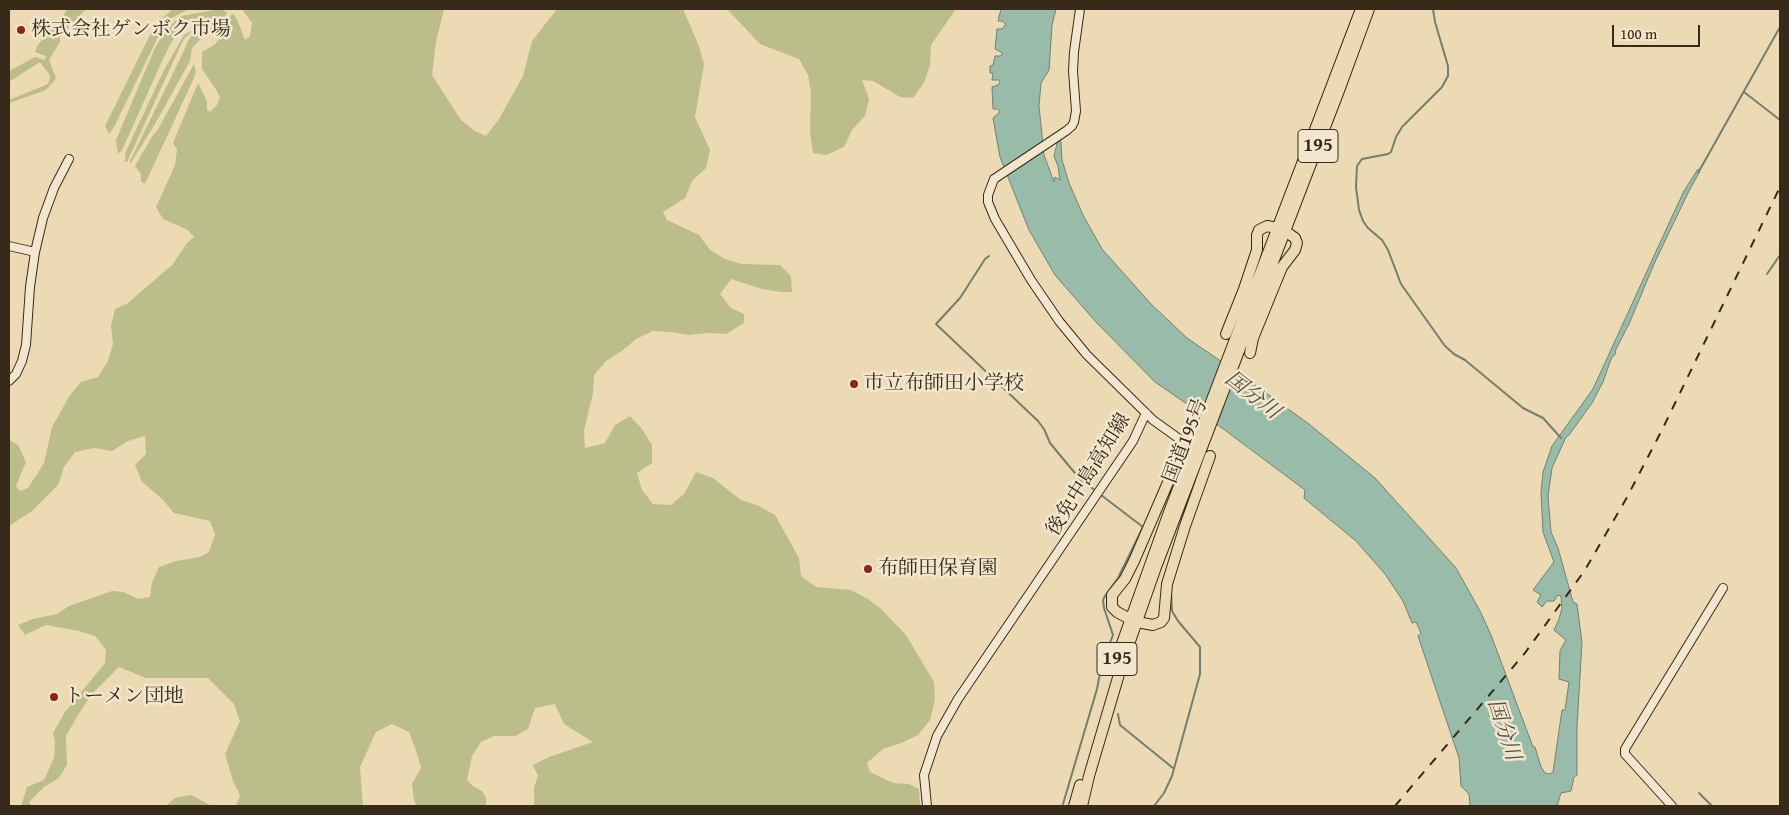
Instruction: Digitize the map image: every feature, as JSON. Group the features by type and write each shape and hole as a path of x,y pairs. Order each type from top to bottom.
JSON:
{"highway":[{"name":"国道195号","path":"1281,230 1361,9"},
{"name":"国道195号","path":"1074,806 1102,708 1133,621 1261,281 1340,88 1370,9"},
{"path":"1226,334 1256,253 1259,230 1267,226 1281,230 1295,238 1297,244 1295,250 1282,267 1253,338 1250,353"},
{"path":"1184,442 1134,561 1125,579 1112,595 1112,607 1133,621 1153,625 1164,618 1167,584 1210,456"},
{"name":"国道195号","path":"1082,806 1133,621"}],"main road":[{"name":"後免中島高知線","path":"927,806 924,776 937,736 958,699 1133,441 1146,413 1087,355 1059,321 1031,280 991,210 988,195 990,187 997,177 1072,126 1076,117 1074,52 1080,9"},
{"path":"9,381 16,374 26,345 30,287 35,252 43,218 54,188 69,159"},
{"path":"9,246 35,252"},
{"path":"1146,413 1184,442"},
{"path":"1672,806 1625,754 1625,749 1724,588"}],"green space":[{"path":"68,9 86,9 60,37 60,42 49,60 56,78 46,90 9,103 9,100 48,84 49,74 40,62 9,82 9,71 35,57 45,60 46,56 35,52 37,46"},
{"path":"173,9 189,9 168,20 163,27 109,134 105,126 152,31 158,22"},
{"path":"219,9 227,12 225,17 216,24 189,24 176,35 169,46 122,150 118,154 116,140 155,48 164,33 182,16"},
{"path":"242,9 444,9 436,42 432,75 461,120 475,131 486,136 499,119 523,76 532,41 557,9 683,9 699,46 704,64 695,117 710,150 706,168 692,181 685,198 663,212 667,220 699,235 710,250 725,259 741,264 780,265 791,276 792,292 762,289 731,279 720,294 731,308 744,314 744,323 726,334 707,333 689,335 653,331 636,339 606,361 594,375 593,393 584,430 585,448 605,443 615,425 630,416 642,429 652,445 652,463 637,473 642,490 653,504 671,505 684,494 696,472 713,478 741,500 759,506 775,515 799,558 801,576 816,587 851,590 868,599 880,608 906,635 934,682 935,700 930,720 918,735 883,749 867,763 870,772 893,783 909,784 919,789 920,806 534,806 534,788 538,776 533,765 549,757 593,742 564,724 555,704 535,708 528,729 515,736 494,736 481,742 472,756 467,780 482,791 486,798 486,806 417,806 414,800 412,784 421,768 416,750 409,732 392,724 376,732 360,767 363,806 235,806 240,795 233,781 225,754 240,721 234,704 208,678 146,678 119,667 92,694 66,736 67,765 59,778 44,787 29,802 31,806 21,806 27,787 44,780 54,758 55,743 53,733 65,712 105,663 106,650 95,636 79,631 46,625 25,635 18,625 33,619 57,614 69,606 112,591 123,592 138,599 150,597 152,582 159,567 176,561 200,557 209,552 215,534 210,521 174,513 162,499 142,482 135,465 146,454 145,436 128,441 112,451 94,448 75,452 64,467 58,485 32,511 9,526 9,440 18,445 26,462 16,486 20,491 28,488 44,463 52,427 70,395 81,382 98,377 108,361 113,344 111,326 115,309 128,303 172,265 187,243 194,237 188,230 163,219 156,207 175,165 177,149 173,143 198,83 207,101 207,110 210,112 217,105 220,97 202,69 202,52 214,45 222,36 232,13 237,19 245,40 250,36 252,23"},
{"path":"727,9 956,9 931,45 930,65 924,83 913,98 900,97 873,81 862,80 869,99 865,116 852,130 844,147 826,155 813,153 810,133 811,93 808,75 799,59 760,44"},
{"path":"219,26 216,30 207,32 192,48 190,61 130,164 188,41 193,34 200,30"},
{"path":"193,30 184,39 127,162 125,162 127,149 164,70 184,35"},
{"path":"194,64 196,71 194,78 145,184 141,181 141,174 135,166 157,131"},
{"path":"191,795 212,806 166,806 175,798"}],"water":[{"name":"国分川","path":"1001,9 1056,9 1052,25 1049,70 1041,83 1039,106 1044,155 1054,182 1055,177 1060,180 1054,156 1058,140 1061,142 1062,160 1069,183 1083,215 1102,249 1151,304 1187,338 1309,424 1375,478 1456,568 1491,635 1533,747 1535,747 1541,767 1545,773 1550,774 1553,772 1562,710 1565,710 1569,682 1559,679 1560,651 1566,640 1554,630 1562,608 1561,596 1558,595 1554,601 1547,601 1542,607 1537,602 1541,595 1533,590 1554,562 1543,532 1541,493 1543,472 1552,446 1593,389 1684,191 1698,169 1700,171 1654,264 1629,324 1615,351 1616,353 1611,359 1603,382 1592,403 1566,437 1552,468 1548,496 1551,532 1558,548 1573,602 1577,604 1582,643 1577,727 1577,775 1574,777 1571,791 1561,793 1557,806 1470,806 1469,794 1461,786 1459,758 1418,636 1421,633 1416,622 1412,623 1403,601 1385,574 1356,541 1304,498 1305,490 1222,428 1155,382 1096,322 1055,275 1029,230 1000,157 993,118 1000,112 997,109 993,109 992,87 1000,82 999,80 992,80 993,73 990,73 990,66 993,65 995,56 1001,56 1002,54 995,49 997,29 1002,29 1006,24 998,21"}],"waterway":[{"path":"1433,9 1448,66 1448,76 1442,87 1402,127 1391,152 1362,159 1357,166 1356,187 1359,210 1368,228 1382,240 1388,250 1401,284 1445,346 1523,408 1543,418 1561,438"},
{"path":"1698,173 1780,27"},
{"path":"1744,92 1780,120"},
{"path":"1767,274 1780,255"},
{"path":"989,256 985,259 960,298 936,324 1038,421 1050,443 1069,466 1081,480 1096,491"},
{"path":"1063,804 1097,689 1102,663 1113,635 1103,600 1118,578 1143,527 1101,495"},
{"path":"1154,806 1164,793 1172,776 1200,674 1200,647 1172,611 1171,590"},
{"path":"1118,714 1120,725 1173,768"},
{"path":"1699,793 1712,806"}],"railway":[{"path":"1395,806 1525,653 1585,570 1626,499 1662,430 1780,187"}],"place":[{"name":"株式会社ゲンボク市場","path":"21,30"},
{"name":"市立布師田小学校","path":"854,384"},
{"name":"布師田保育園","path":"868,569"},
{"name":"トーメン団地","path":"54,697"}]}
